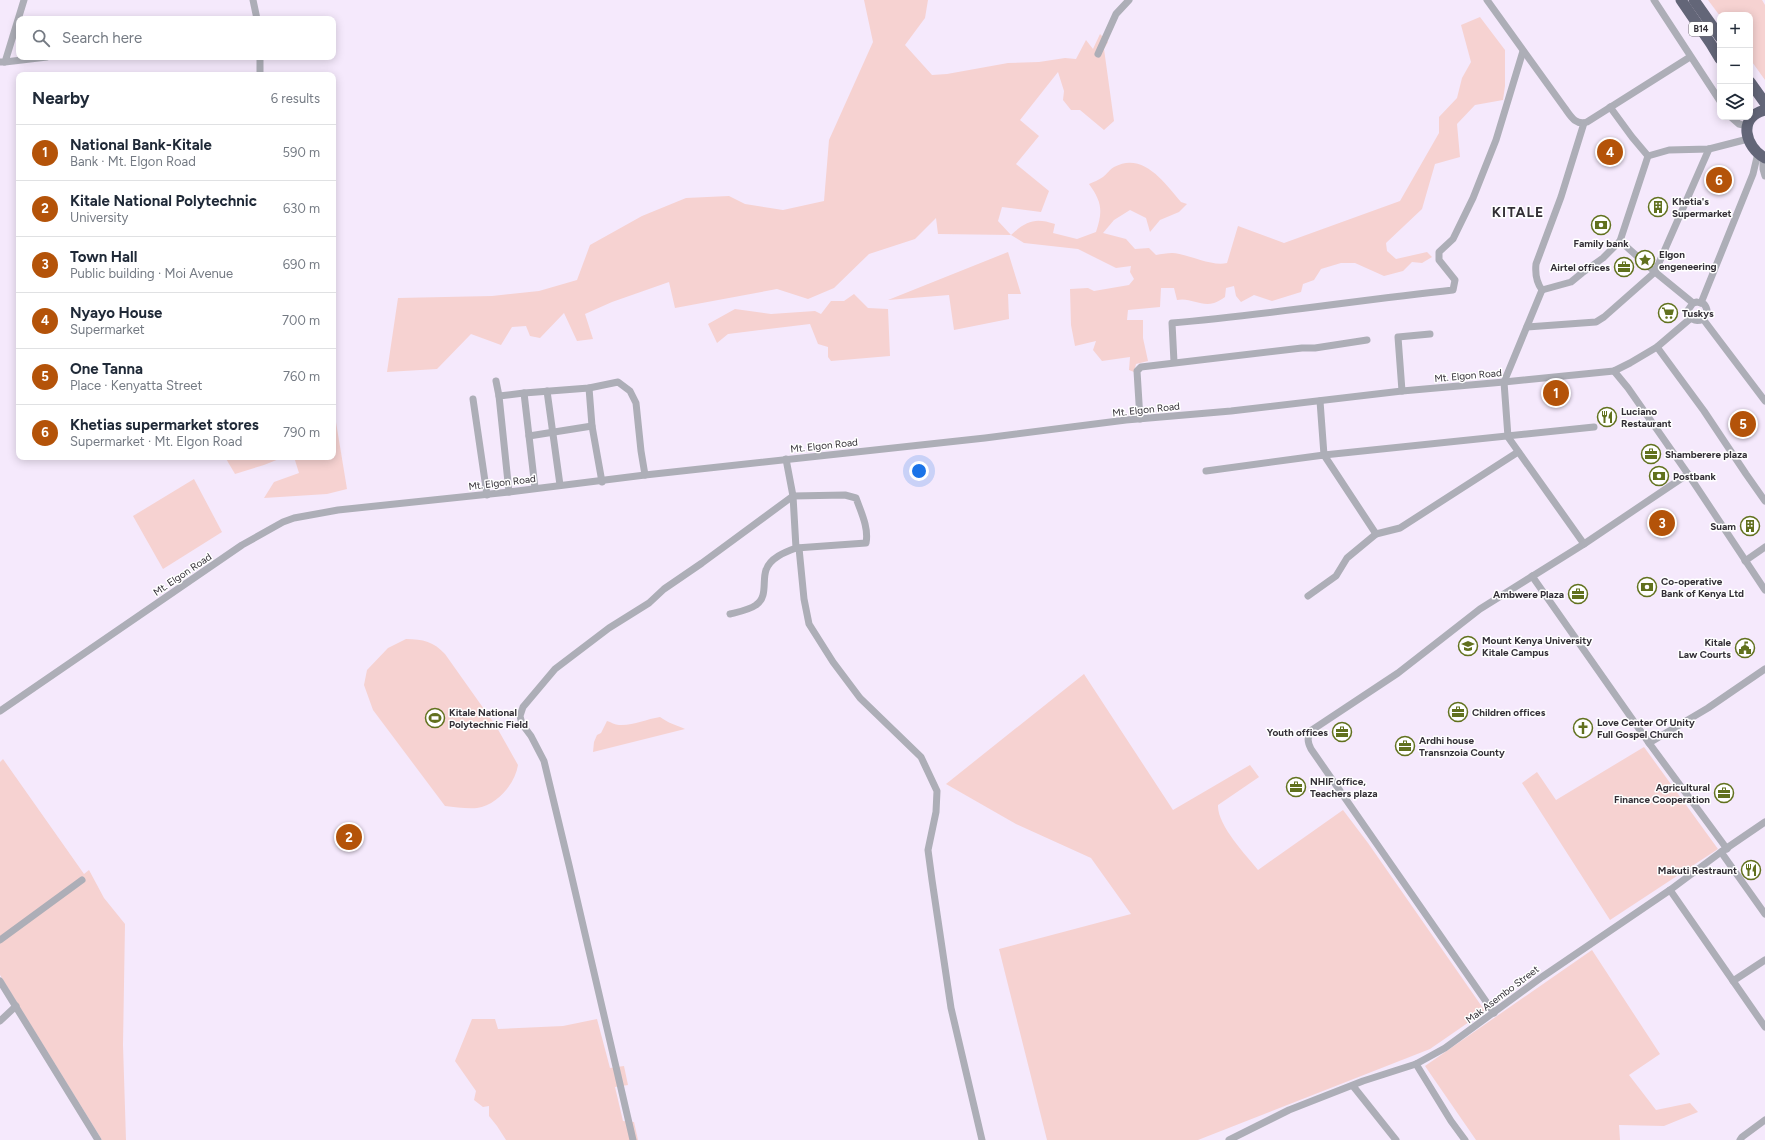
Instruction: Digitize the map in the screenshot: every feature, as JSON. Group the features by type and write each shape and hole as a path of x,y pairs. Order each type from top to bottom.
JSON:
{"highway":[{"name":"B14","path":"1681,0 1717,54"},
{"name":"B14","path":"1694,0 1717,33"},
{"path":"1751,84 1765,103"},
{"path":"1762,156 1748,139 1748,121 1754,115 1765,110"}],"street":[{"path":"18,16 24,0"},
{"path":"253,0 256,16"},
{"path":"1098,54 1116,14 1129,0"},
{"path":"1487,0 1523,52 1576,122 1584,123 1690,57"},
{"path":"1654,0 1717,97"},
{"path":"16,23 2,62 20,60"},
{"path":"1174,362 1172,323 1238,317 1326,304 1453,290 1455,280 1439,260 1439,252 1453,239 1473,198 1496,140 1523,52"},
{"path":"260,60 260,72"},
{"path":"1610,107 1648,156"},
{"path":"1734,120 1739,124 1748,121"},
{"path":"1542,290 1536,279 1536,264 1561,197 1584,123"},
{"path":"1542,290 1571,282 1603,258 1620,241 1648,156 1669,150 1709,149 1748,139"},
{"path":"1527,327 1596,322 1604,317 1655,272 1709,149"},
{"path":"1762,156 1765,176"},
{"path":"1701,303 1753,174 1762,156"},
{"path":"1620,241 1693,303 1701,303 1705,306 1707,310 1703,319 1698,321 1691,318 1688,310 1693,303"},
{"path":"1542,290 1504,382 1508,437 1553,498 1584,544"},
{"name":"Mt. Elgon Road","path":"0,711 229,554 283,522 305,515 1140,419 1320,401 1402,391 1614,371 1657,347 1691,318"},
{"path":"1703,319 1765,401"},
{"path":"1402,391 1398,337 1430,334"},
{"path":"1140,419 1137,371 1141,367 1302,348 1315,348 1366,340"},
{"path":"1657,347 1704,411 1765,501"},
{"path":"1614,371 1628,388 1688,474 1765,590"},
{"path":"496,381 499,396 509,492"},
{"path":"499,396 589,388 618,382 630,391 636,403 645,475"},
{"path":"589,388 592,426 602,482"},
{"path":"547,391 560,485"},
{"path":"524,393 535,488"},
{"path":"473,399 487,495"},
{"path":"1320,401 1324,455 1376,534"},
{"path":"529,436 592,426"},
{"path":"1206,471 1324,455 1594,427"},
{"path":"1308,596 1336,576 1347,558 1376,534 1400,528 1518,452"},
{"path":"786,459 793,496 797,548 809,624 860,698 921,757 937,791 936,812 928,850 951,1008 982,1140"},
{"path":"1494,1013 1311,748 1308,742 1308,736 1312,730 1398,673 1480,609 1584,544 1688,474"},
{"path":"633,1140 544,761 531,736 522,724 520,716 523,707 555,669 609,628 649,603 664,589 793,496 851,495 856,498 868,535 866,543 797,548 782,554 766,569 764,594 760,602 755,606 730,614"},
{"path":"1745,560 1765,547"},
{"path":"1532,576 1724,850 1765,914"},
{"path":"1649,743 1708,708 1764,672"},
{"name":"Mak Asembo Street","path":"1229,1140 1288,1110 1416,1064 1446,1048 1542,977 1670,890 1765,822"},
{"path":"0,940 82,880"},
{"path":"1670,890 1765,1027"},
{"path":"1733,981 1765,960"},
{"path":"0,981 98,1140"},
{"path":"0,1021 16,1006"},
{"path":"1416,1064 1465,1140"},
{"path":"1353,1086 1396,1140"},
{"path":"1740,1140 1742,1136 1765,1120"}],"shaded area":[{"path":"864,0 928,0 925,18 905,45 932,75 947,74 1008,63 1039,62 1065,58 1076,59 1086,40 1093,49 1100,34 1108,42 1104,49 1114,121 1104,130 1080,110 1071,110 1063,100 1064,91 1058,72 1020,120 1039,136 1016,164 1049,191 1041,212 1002,207 998,221 1011,235 938,234 936,218 915,239 869,254 834,288 808,299 777,289 675,308 669,282 612,302 585,314 593,339 577,341 564,313 540,338 530,336 526,326 512,327 501,345 471,334 437,369 387,372 398,298 492,296 539,291 577,280 590,245 642,216 686,198 729,196 745,204 783,210 824,201 829,140 873,42"},
{"path":"1708,0 1762,0 1765,5 1765,80 1753,63 1753,12 1717,12"},
{"path":"1480,17 1505,50 1505,86 1503,100 1475,105 1457,124 1460,157 1435,164 1422,209 1386,243 1387,251 1396,259 1427,252 1432,257 1422,263 1412,262 1403,271 1384,276 1355,263 1341,263 1321,269 1314,280 1303,284 1301,292 1272,301 1254,295 1241,302 1236,296 1234,286 1226,288 1225,297 1222,299 1214,303 1205,304 1182,299 1177,300 1174,288 1161,288 1160,307 1128,310 1127,320 1143,320 1143,338 1148,361 1136,364 1134,372 1129,370 1130,357 1102,361 1093,350 1096,341 1075,346 1071,325 1070,289 1088,288 1094,291 1129,285 1134,279 1130,272 1131,266 1116,268 1078,249 1024,243 1011,235 1021,226 1036,221 1055,224 1053,233 1077,239 1096,232 1100,218 1100,207 1097,196 1089,184 1104,176 1114,167 1125,163 1134,163 1144,166 1152,171 1168,186 1181,202 1187,204 1179,212 1160,220 1150,232 1146,218 1130,210 1114,220 1103,233 1126,239 1135,249 1149,248 1156,255 1170,253 1179,254 1207,262 1221,264 1227,263 1238,226 1284,243 1400,201 1439,133 1439,117 1457,98 1462,78 1471,62 1461,25"},
{"path":"1008,252 1021,294 1008,294 1009,319 954,330 949,295 888,300"},
{"path":"854,294 868,308 888,309 890,356 831,361 828,357 828,347 818,344 810,324 728,334 717,343 708,324 735,309 771,314 815,311 821,314 831,301 844,301"},
{"path":"336,422 347,489 327,494 264,498 274,482 299,473 295,460 336,460"},
{"path":"227,460 276,460 264,465 235,474"},
{"path":"194,479 222,532 163,569 133,516"},
{"name":"Kitale National Polytechnic Field","path":"406,639 428,642 445,654 496,726 518,765 509,786 491,803 477,808 445,806 373,710 364,685 367,670 388,648"},
{"path":"1084,674 1173,810 1250,765 1259,777 1218,805 1219,813 1227,830 1258,870 1343,810 1368,843 1485,1011 1430,1049 1198,1140 1047,1140 999,949 1131,914 1091,858 1016,824 946,784"},
{"path":"660,717 685,729 593,752 594,742 597,735 601,733 607,721 618,725 624,725"},
{"path":"1644,747 1718,849 1610,920 1522,783 1537,772 1556,800"},
{"path":"3,759 84,874 89,870 104,898 125,924 123,1045 126,1140 102,1140 0,975 0,762"},
{"path":"1592,950 1660,1054 1629,1075 1656,1110 1690,1103 1698,1112 1664,1126 1619,1125 1620,1140 1476,1140 1425,1066"},
{"path":"472,1019 495,1019 498,1029 563,1026 597,1019 610,1068 624,1066 628,1085 615,1087 623,1121 634,1122 638,1140 506,1140 489,1116 489,1106 483,1107 474,1100 476,1091 455,1061"}],"place":[{"name":"Nyayo House","path":"1610,152"},
{"name":"Khetias supermarket stores","path":"1719,180"},
{"name":"Khetia's Supermarket","path":"1658,207"},
{"name":"Family bank","path":"1601,225"},
{"name":"Elgon engeneering","path":"1645,260"},
{"name":"Airtel offices","path":"1624,267"},
{"name":"Tuskys","path":"1668,313"},
{"name":"National Bank-Kitale","path":"1556,393"},
{"name":"Luciano Restaurant","path":"1607,417"},
{"name":"One Tanna","path":"1743,424"},
{"name":"Shamberere plaza","path":"1651,454"},
{"name":"Postbank","path":"1659,476"},
{"name":"Town Hall","path":"1662,523"},
{"name":"Suam","path":"1750,526"},
{"name":"Co-operative Bank of Kenya Ltd","path":"1647,587"},
{"name":"Ambwere Plaza","path":"1578,594"},
{"name":"Mount Kenya University Kitale Campus","path":"1468,646"},
{"name":"Kitale Law Courts","path":"1745,648"},
{"name":"Children offices","path":"1458,712"},
{"name":"Kitale National Polytechnic Field","path":"435,718"},
{"name":"Love Center Of Unity Full Gospel Church","path":"1583,728"},
{"name":"Youth offices","path":"1342,732"},
{"name":"Ardhi house Transnzoia County","path":"1405,746"},
{"name":"NHIF office, Teachers plaza","path":"1296,787"},
{"name":"Agricultural Finance Cooperation","path":"1724,793"},
{"name":"Kitale National Polytechnic","path":"349,837"},
{"name":"Makuti Restraunt","path":"1751,870"}],"district":[{"name":"KITALE","path":"1518,212"}]}
